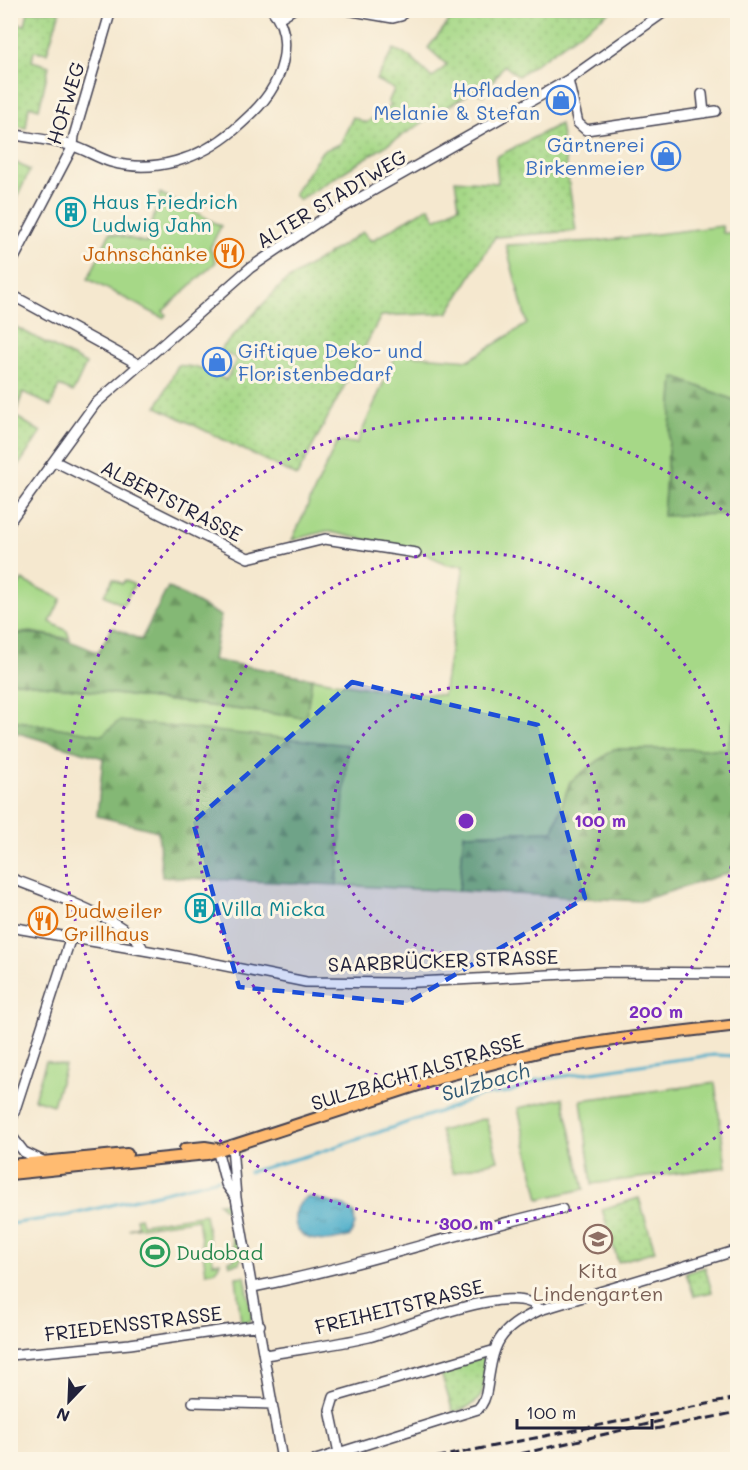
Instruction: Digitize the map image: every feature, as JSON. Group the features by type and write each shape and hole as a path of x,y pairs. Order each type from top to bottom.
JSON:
{"main road":[{"name":"SULZBACHTALSTRASSE","path":"11,1166 24,1172 207,1154 217,1149 297,1127 449,1075 520,1057 624,1038 738,1025"},
{"name":"SULZBACHTALSTRASSE","path":"11,1166 205,1146 217,1149"}],"street":[{"name":"HOFWEG","path":"10,266 73,146 111,10"},
{"path":"10,134 73,146 111,161 148,167 167,165 188,157 226,137 254,113 274,86 285,53 285,40 275,14 292,10"},
{"path":"347,10 393,18 401,16 404,10"},
{"name":"ALTER STADTWEG","path":"10,521 95,404 138,364 267,256 321,220 568,80 668,10"},
{"path":"568,80 578,123 586,130 716,111"},
{"path":"702,94 704,113"},
{"path":"10,294 138,364"},
{"name":"ALBERTSTRASSE","path":"54,461 248,558 325,539 416,553"},
{"path":"10,878 120,925 138,938 143,950"},
{"name":"SAARBRÜCKER STRASSE","path":"10,927 143,950 273,977 339,984 604,972 738,973"},
{"path":"10,1125 40,1041 71,937"},
{"path":"10,1134 32,1158 43,1161"},
{"path":"232,1145 236,1198 282,1460"},
{"path":"11,1166 20,1146"},
{"path":"217,1149 226,1184 236,1198"},
{"path":"253,1287 327,1271 491,1225 562,1209"},
{"path":"316,1460 478,1409 486,1397 492,1351 496,1340 505,1329 540,1310 738,1250"},
{"name":"FREIHEITSTRASSE","path":"265,1355 369,1337 492,1300 529,1302 540,1310"},
{"name":"FRIEDENSSTRASSE","path":"10,1355 129,1344 260,1325"},
{"path":"339,1454 330,1410 334,1397 492,1351"},
{"path":"193,1402 272,1404"}],"highlighted area":[{"path":"352,682 538,725 585,898 407,1003 239,987 193,822"}],"green space":[{"path":"458,10 611,11 518,76 504,65 483,95 473,91 299,200 294,194 322,151 340,144 353,117 366,123 391,105 388,103 394,89 376,80 394,49 409,56 432,78 447,65 428,48"},
{"path":"28,11 60,11 47,53 34,51 32,61 49,66 39,109 29,106 26,128 11,125 13,105 10,104 10,22 25,25"},
{"path":"560,124 576,231 495,237 448,313 381,316 297,476 157,407 178,365 201,368 226,380 237,359 220,350 284,282 363,232 371,241 429,207 436,219 459,206 455,180 498,183 496,157"},
{"path":"11,160 30,170 11,210"},
{"path":"160,193 221,226 210,248 216,262 163,311 166,315 163,318 88,279 110,233 147,243"},
{"path":"722,226 723,233 737,233 737,401 674,378 663,515 723,514 737,522 737,712 727,749 614,749 570,782 553,831 464,834 459,891 337,885 347,745 102,735 11,720 10,681 306,718 312,678 373,689 443,695 464,565 448,565 422,552 326,531 292,540 337,442 357,443 396,354 469,360 527,324 506,245 599,241"},
{"path":"12,325 86,364 73,392 59,386 51,406 23,392 15,416 41,432 11,477 10,354 15,345 11,342"},
{"path":"674,377 737,401 737,522 723,514 663,516"},
{"path":"113,579 122,584 125,580 134,585 123,605 104,595"},
{"path":"22,580 61,599 50,622 67,631 70,639 31,632 11,634 11,599"},
{"path":"168,587 221,616 213,660 312,678 306,718 11,681 11,634 56,637 98,653 112,627 141,640"},
{"path":"737,712 737,862 728,873 640,901 459,891 464,834 553,831 570,782 614,749 727,749"},
{"path":"11,720 102,735 119,721 348,745 337,885 162,877 158,831 97,816 103,758 11,731"},
{"path":"46,1061 65,1066 53,1105 34,1099"},
{"path":"715,1083 726,1167 592,1184 581,1100"},
{"path":"563,1098 584,1189 539,1199 518,1108"},
{"path":"486,1118 498,1160 453,1173 440,1131"},
{"path":"639,1198 655,1251 618,1262 602,1209"},
{"path":"228,1202 241,1258 239,1263 230,1265 229,1261 235,1259 227,1211 218,1203"},
{"path":"205,1214 213,1263 220,1262 216,1271 206,1273 198,1219 128,1229 138,1226 136,1218 140,1217 142,1224"},
{"path":"705,1267 712,1292 694,1296 686,1273"},
{"path":"245,1276 252,1317 250,1321 241,1322 236,1277"},
{"path":"487,1356 484,1386 479,1399 453,1412 440,1370"}],"water":[{"path":"309,1197 344,1206 354,1213 355,1225 350,1236 323,1241 306,1237 300,1232 296,1225 295,1215 301,1202"}],"waterway":[{"name":"Sulzbach","path":"249,1172 317,1153 453,1107 478,1096 510,1092 538,1080 714,1055 738,1056"},
{"name":"Sulzbach","path":"10,1224 70,1215 218,1179"}],"railway":[{"path":"423,1460 738,1398"},
{"path":"655,1429 738,1412"},
{"path":"495,1460 665,1420"}],"place":[{"name":"Hofladen Melanie & Stefan","path":"561,100"},
{"name":"Gärtnerei Birkenmeier","path":"666,156"},
{"name":"Haus Friedrich Ludwig Jahn","path":"71,212"},
{"name":"Jahnschänke","path":"229,253"},
{"name":"Giftique Deko- und Floristenbedarf","path":"217,362"},
{"name":"Villa Micka","path":"200,908"},
{"name":"Dudweiler Grillhaus","path":"43,921"},
{"name":"Kita Lindengarten","path":"598,1239"},
{"name":"Dudobad","path":"155,1252"}]}
